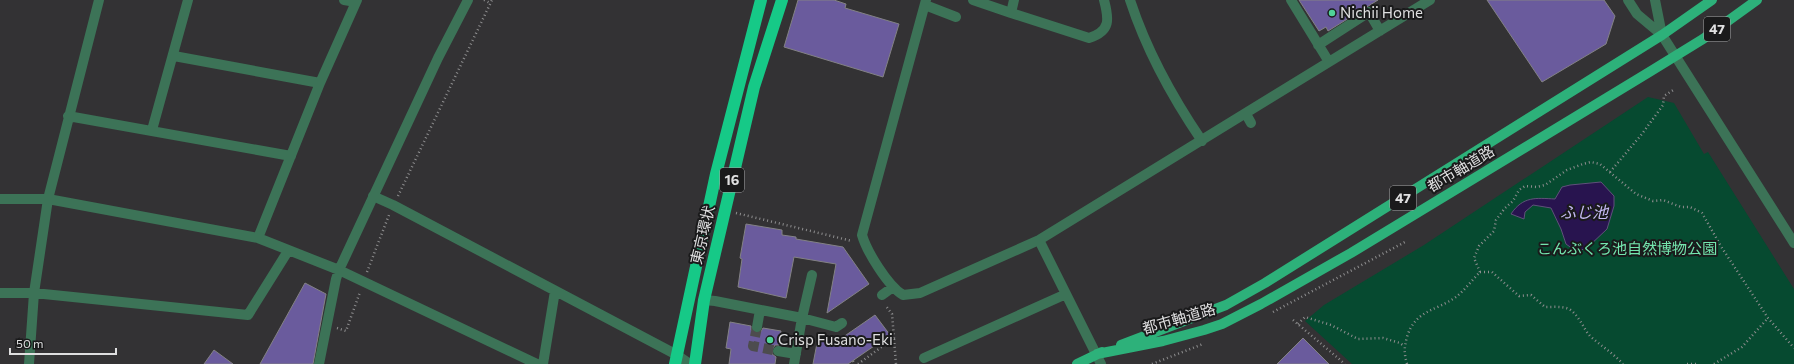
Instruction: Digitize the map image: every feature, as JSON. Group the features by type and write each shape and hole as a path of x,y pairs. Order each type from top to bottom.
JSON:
{"highway":[{"name":"東京環状","path":"676,360 716,174 761,0"},
{"name":"東京環状","path":"695,364 704,300 754,87 782,0"}],"main road":[{"name":"都市軸道路","path":"1099,359 1226,305 1266,283 1662,35 1712,0"},
{"name":"都市軸道路","path":"1077,364 1204,330 1222,324 1249,310 1357,249 1703,40 1757,0"}],"street":[{"path":"28,364 34,293 48,199 68,116 99,0"},
{"path":"152,130 174,56 188,0"},
{"path":"258,238 320,84 357,1 344,0"},
{"path":"319,364 336,279 438,58 468,0"},
{"path":"973,0 1089,38 1099,35 1105,27 1108,16 1104,0"},
{"path":"1011,13 1014,0"},
{"path":"1130,0 1156,67 1169,91 1202,141"},
{"path":"1292,0 1329,62"},
{"path":"956,17 926,2 862,235 868,250 893,287 903,295 920,293 1039,240 1430,0"},
{"path":"1628,0 1637,14 1662,35 1794,243"},
{"path":"1655,0 1662,35"},
{"path":"1318,45 1368,12 1380,31"},
{"path":"174,56 320,84"},
{"path":"1246,114 1251,124"},
{"path":"68,116 291,156"},
{"path":"373,196 393,205 555,292 676,360 690,364"},
{"path":"0,199 48,199 258,238 288,251 340,270 537,364"},
{"path":"1039,240 1099,359"},
{"path":"0,293 34,293 248,315 288,251"},
{"path":"778,351 795,359 802,318 812,275"},
{"path":"884,299 893,287"},
{"path":"543,364 555,292"},
{"path":"924,358 1066,294"},
{"path":"704,300 802,318 836,327 842,323"},
{"path":"756,327 760,310"}],"path":[{"path":"484,0 490,3"},
{"path":"328,324 346,331 393,205 492,0"},
{"path":"1610,172 1642,134 1663,105 1664,96 1675,89"},
{"path":"1480,272 1474,258 1479,246 1494,231 1496,220 1505,208 1513,201 1519,190 1525,186 1537,187 1545,185 1567,170 1591,162 1600,164 1636,194 1653,201 1663,200 1681,207 1690,207 1702,213 1722,248 1768,318 1794,348"},
{"path":"734,212 852,242"},
{"path":"1407,364 1404,346 1410,326 1416,319 1455,297 1480,272 1492,272 1519,296 1531,295 1545,307 1556,306 1570,310 1580,320 1590,336 1613,353 1623,364"},
{"path":"884,299 892,314 896,364"},
{"path":"1298,324 1305,317 1331,325 1358,339 1383,338 1400,343 1404,346"},
{"path":"1714,364 1742,347 1768,318"},
{"path":"1294,320 1345,364"},
{"path":"855,363 894,338"},
{"path":"1686,364 1696,364"}],"green space":[{"name":"こんぶくろ池自然博物公園","path":"1648,97 1674,103 1704,154 1708,152 1794,289 1794,364 1352,364 1305,321 1324,305 1424,245"}],"water":[{"name":"ふじ池","path":"1601,182 1614,196 1614,206 1607,229 1588,247 1577,252 1566,244 1551,208 1533,205 1525,212 1524,219 1511,214 1520,204 1530,199 1555,199 1562,187"}],"building":[{"path":"798,0 834,0 846,4 845,8 899,24 883,77 784,47"},
{"name":"Nichii Home","path":"1299,0 1378,0 1328,31 1326,27 1319,31"},
{"path":"1487,0 1604,0 1615,16 1606,44 1542,82"},
{"path":"746,224 782,230 782,235 796,237 796,239 843,247 869,284 827,313 836,264 794,257 786,298 738,287 742,259 740,258"},
{"path":"305,283 326,294 313,364 260,364"},
{"path":"875,315 890,335 848,364 813,364 818,338 836,342"},
{"path":"730,322 751,326 751,330 756,333 760,333 763,328 781,331 779,345 775,345 772,350 772,354 776,357 775,364 729,364 731,349 726,348"},
{"path":"1303,338 1329,364 1277,364"},
{"path":"214,350 233,364 204,364"}],"tunnel":[{"path":"757,327 753,346 778,351"}],"place":[{"name":"Nichii Home","path":"1332,13"},
{"name":"Crisp Fusano-Eki","path":"770,340"}]}
